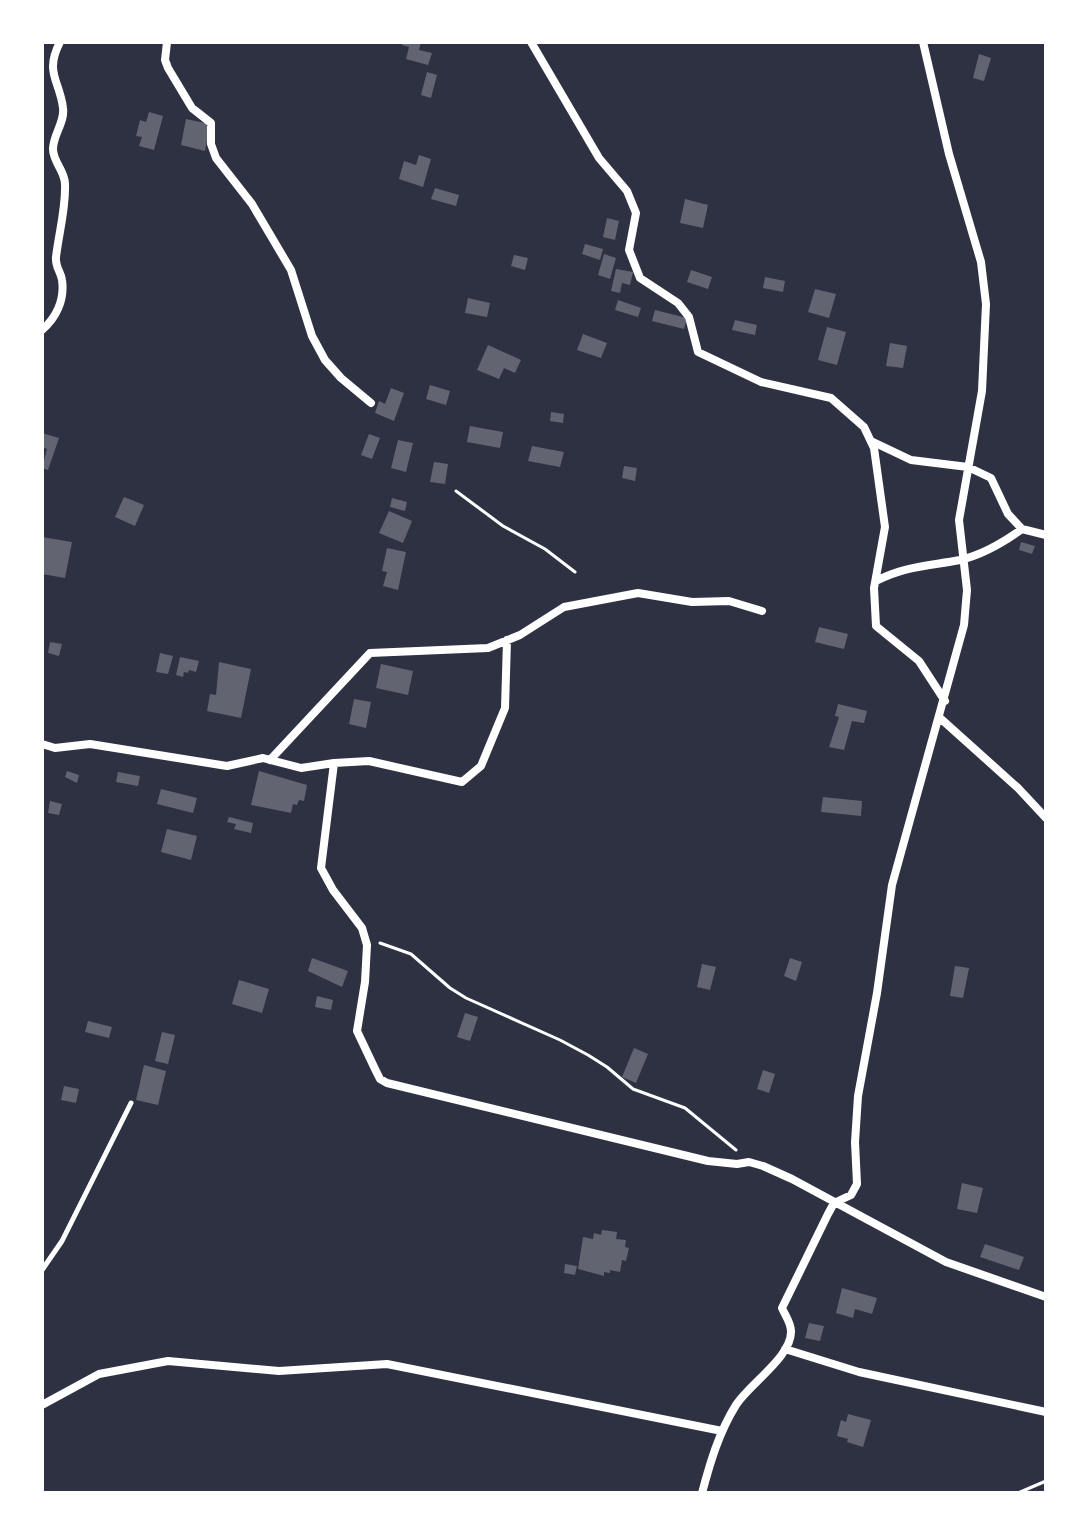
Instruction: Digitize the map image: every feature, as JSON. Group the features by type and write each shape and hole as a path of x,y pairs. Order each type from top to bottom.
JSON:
{"street":[{"path":"42,330 54,320 63,284 56,262 65,208 65,188 62,169 53,150 64,109 53,72 60,42"},
{"path":"167,42 165,60 168,68 192,108 211,123 211,144 216,158 252,204 291,270 318,348 341,378 371,403"},
{"path":"531,42 599,158 627,191 636,213 629,250 640,278 678,303 689,317 698,352 761,382 831,398 864,427 871,441 885,527 876,581 876,626 919,661 945,701"},
{"path":"702,1493 722,1431 737,1403 785,1349 791,1330 782,1308 834,1203 851,1195 857,1184 855,1142 858,1096 892,885 964,625 967,590 959,520 982,391 986,304 981,262 953,167 923,42"},
{"path":"871,441 911,460 968,467 991,478 1008,514 1022,529 1046,535"},
{"path":"876,581 897,570 963,559 1007,540 1022,529"},
{"path":"270,760 370,653 488,648 564,607 638,593 692,602 729,601 762,611"},
{"path":"42,744 55,748 90,744 227,766 263,758 301,768 369,761 462,782 481,766 505,708 507,640"},
{"path":"940,718 1018,788 1046,818"},
{"path":"334,763 321,868 333,890 362,928 367,945 357,1031 380,1079 421,1093 708,1161 749,1162 792,1179 946,1262 1046,1297"},
{"path":"785,1349 859,1372 1046,1412"},
{"path":"42,1405 99,1374 168,1361 279,1371 387,1364 722,1431"}],"lane":[{"path":"42,1270 62,1241 131,1103"}],"path":[{"path":"456,491 503,526 545,549 575,572"},
{"path":"362,928 378,942 411,954 466,998 560,1040 607,1067 633,1089 685,1108 749,1162"},
{"path":"1018,1493 1046,1481"}],"building":[{"path":"402,42 421,42 419,50 432,53 428,65 406,59 409,47 402,45"},
{"path":"979,54 991,58 984,81 973,78"},
{"path":"427,72 437,75 431,98 421,95"},
{"path":"149,112 163,116 154,150 139,146 142,137 136,136 140,120 146,122"},
{"path":"186,119 210,124 205,151 181,145"},
{"path":"419,155 431,159 423,187 399,179 404,161 416,165"},
{"path":"435,188 459,195 456,206 431,199"},
{"path":"685,199 708,205 703,228 680,223"},
{"path":"607,218 619,221 615,240 603,237"},
{"path":"585,244 603,249 600,260 582,254"},
{"path":"604,254 616,258 610,279 598,275"},
{"path":"514,255 528,258 525,270 511,266"},
{"path":"616,269 633,272 630,285 622,283 620,293 611,291"},
{"path":"691,270 712,277 708,289 687,282"},
{"path":"765,277 785,281 783,292 763,288"},
{"path":"815,289 836,294 829,318 808,312"},
{"path":"468,298 490,303 487,317 465,313"},
{"path":"618,300 641,308 638,317 615,310"},
{"path":"655,310 687,318 684,329 652,321"},
{"path":"735,320 757,325 755,335 732,330"},
{"path":"827,327 846,332 837,365 818,360"},
{"path":"583,334 607,343 601,358 577,350"},
{"path":"890,343 907,346 903,368 886,366"},
{"path":"488,345 521,360 515,373 504,368 499,379 477,370"},
{"path":"430,385 450,391 446,405 426,399"},
{"path":"391,388 404,393 394,421 375,413 379,401 385,404"},
{"path":"551,412 564,414 563,423 550,421"},
{"path":"470,426 503,432 500,448 467,442"},
{"path":"42,433 59,438 48,470 42,468 47,449 42,447"},
{"path":"369,434 380,438 372,459 361,455"},
{"path":"398,440 413,443 406,472 391,468"},
{"path":"532,446 564,452 560,467 528,461"},
{"path":"434,462 448,464 445,484 430,482"},
{"path":"624,466 637,468 635,481 622,478"},
{"path":"124,497 144,505 135,526 115,517"},
{"path":"392,498 407,502 405,511 390,507"},
{"path":"389,511 412,521 403,543 379,533"},
{"path":"42,537 72,542 65,578 42,574"},
{"path":"1021,542 1035,546 1032,554 1019,550"},
{"path":"387,548 406,552 398,590 383,586 387,572 382,571"},
{"path":"819,627 848,634 844,649 815,642"},
{"path":"50,642 62,644 59,656 48,653"},
{"path":"160,653 173,656 168,674 156,672"},
{"path":"180,657 199,661 196,672 189,670 188,673 184,672 183,677 176,675"},
{"path":"219,662 251,669 241,718 207,711 210,694 216,695"},
{"path":"381,664 413,671 408,695 376,688"},
{"path":"354,699 371,702 366,728 349,724"},
{"path":"838,704 867,711 864,723 852,721 844,750 829,747 839,717 835,716"},
{"path":"67,771 79,775 77,783 65,777"},
{"path":"259,771 307,785 304,801 293,804 291,813 251,805"},
{"path":"118,772 140,776 138,786 116,782"},
{"path":"161,789 197,798 193,813 157,804"},
{"path":"823,797 862,801 861,816 821,812"},
{"path":"50,801 62,804 59,815 48,813"},
{"path":"229,817 253,823 251,833 234,829 236,824 227,822"},
{"path":"167,829 197,836 191,860 161,852"},
{"path":"312,958 348,971 342,987 308,971"},
{"path":"790,958 802,962 796,981 784,976"},
{"path":"702,964 716,967 710,990 697,987"},
{"path":"955,966 969,968 963,998 950,996"},
{"path":"239,980 269,989 262,1013 232,1004"},
{"path":"317,996 333,1000 331,1010 315,1007"},
{"path":"465,1013 478,1017 470,1041 457,1037"},
{"path":"88,1021 112,1027 109,1038 85,1032"},
{"path":"162,1032 175,1035 168,1064 155,1061"},
{"path":"634,1048 648,1054 636,1083 622,1077"},
{"path":"144,1065 166,1071 158,1105 136,1100"},
{"path":"763,1070 775,1074 769,1093 757,1089"},
{"path":"64,1086 79,1089 76,1103 61,1100"},
{"path":"962,1183 983,1188 977,1213 957,1209"},
{"path":"602,1230 617,1232 616,1239 626,1240 625,1247 629,1248 620,1272 610,1270 610,1273 604,1272 604,1276 578,1269 583,1237 593,1239 594,1233 601,1235"},
{"path":"985,1244 1024,1257 1019,1270 980,1257"},
{"path":"565,1264 577,1266 575,1275 564,1273"},
{"path":"842,1288 877,1298 872,1314 855,1309 853,1318 836,1313"},
{"path":"809,1323 824,1326 820,1341 805,1338"},
{"path":"848,1414 871,1420 863,1447 837,1436 841,1420 846,1422"}]}
